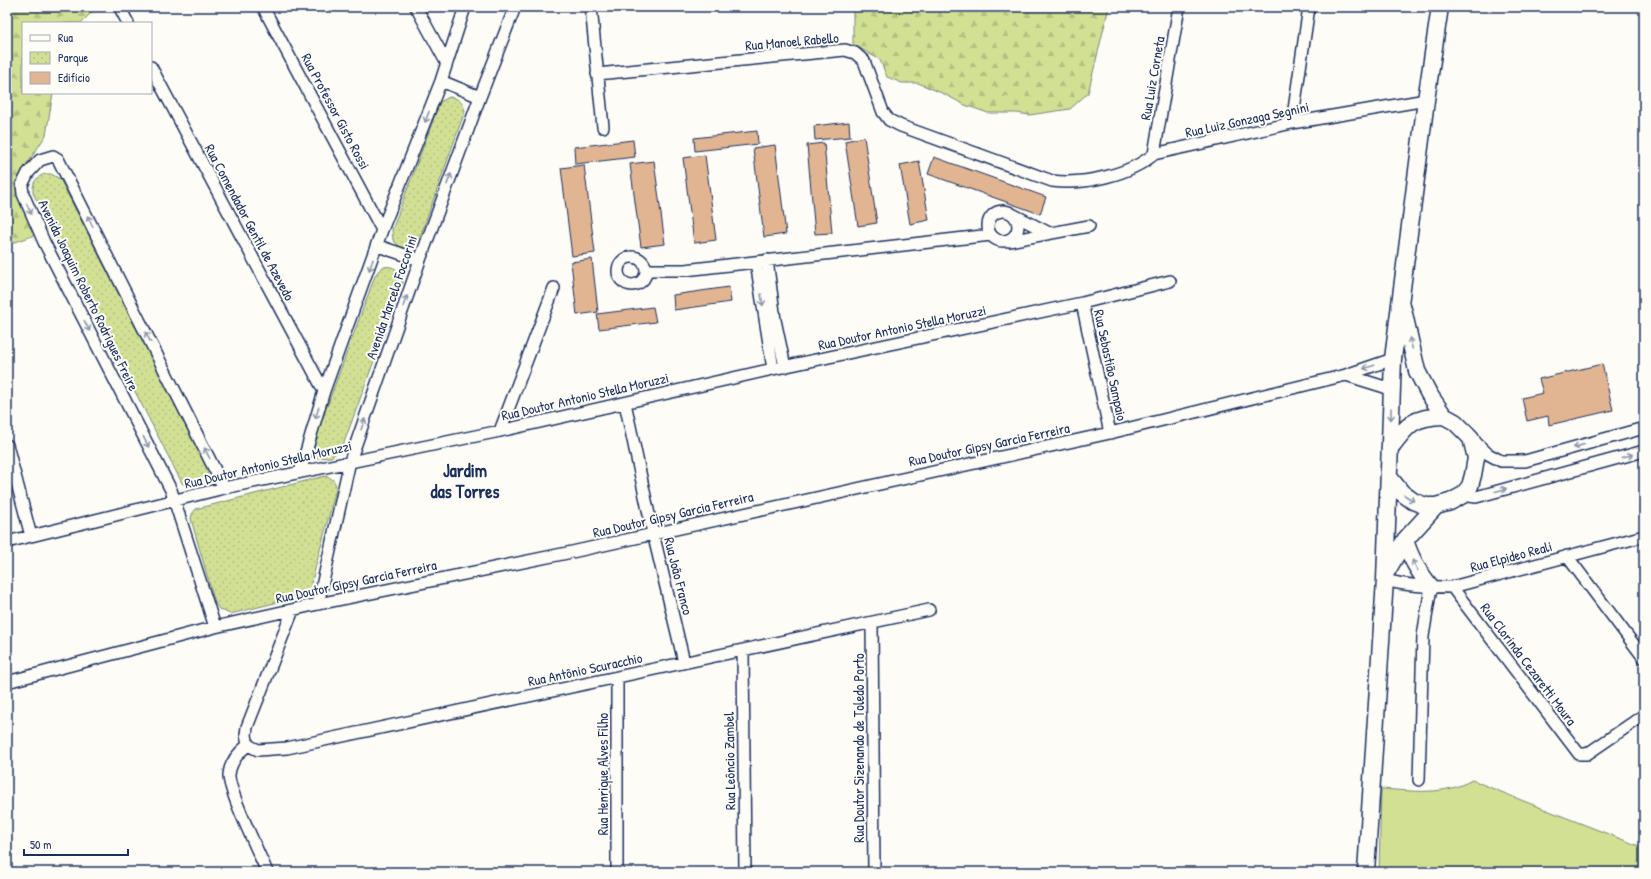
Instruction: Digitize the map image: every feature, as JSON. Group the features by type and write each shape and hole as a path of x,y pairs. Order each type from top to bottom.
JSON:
{"main road":[{"path":"1366,872 1385,577 1390,477 1391,389 1393,359 1426,100 1440,7"},
{"path":"1390,477 1402,493 1413,501 1426,506 1436,506 1450,502 1463,495 1470,486 1474,475 1476,458 1471,438 1455,422 1444,416 1429,394 1417,371 1401,300"},
{"path":"1393,359 1417,371"},
{"path":"1391,447 1407,426 1427,417 1444,416"},
{"path":"1385,577 1405,540 1436,506"},
{"path":"1405,540 1411,557 1419,572 1431,587"}],"street":[{"name":"Rua Professor Gisto Rossi","path":"263,7 382,230"},
{"path":"416,7 446,62"},
{"name":"Avenida Marcelo Foccorini","path":"300,472 324,391 378,246 382,230 441,81 465,7"},
{"name":"Avenida Marcelo Foccorini","path":"318,604 350,461 420,260 515,7"},
{"path":"591,7 603,127"},
{"name":"Rua Luiz Corneta","path":"1154,154 1179,7"},
{"path":"1292,124 1309,7"},
{"path":"120,8 127,22"},
{"name":"Rua Manoel Rabello","path":"597,74 845,50 855,53 864,61 883,112 889,120 901,126 1052,181 1066,183 1080,182"},
{"name":"Rua Comendador Gentil de Azevedo","path":"152,69 324,391"},
{"path":"441,81 480,97"},
{"name":"Rua Luiz Gonzaga Segnini","path":"1080,182 1124,171 1144,163 1154,154 1292,124 1426,100"},
{"name":"Avenida Joaquim Roberto Rodrigues Freire","path":"215,627 175,500 44,242 23,194 22,185 28,173 40,160 53,156 58,159 224,488"},
{"path":"1049,233 1012,214 1002,212 992,218 989,223 991,235 995,239 1006,241 1089,226"},
{"path":"1006,241 1012,239 1018,229 1016,218 1012,214"},
{"path":"646,270 686,270 991,235"},
{"path":"378,246 420,260"},
{"path":"767,260 775,320 785,367"},
{"path":"756,262 773,369"},
{"name":"Rua Doutor Antonio Stella Moruzzi","path":"7,542 224,488 500,431 773,369 1082,303 1170,281"},
{"path":"500,431 554,288"},
{"name":"Rua Sebastião Sampaio","path":"1082,303 1110,432"},
{"name":"Rua Doutor Gipsy Garcia Ferreira","path":"7,682 215,627 318,604 572,552 1110,432 1346,375 1393,359"},
{"path":"1346,375 1391,389"},
{"name":"Rua João Franco","path":"625,403 653,533 684,662"},
{"path":"1471,438 1488,454 1501,461 1525,461 1644,428"},
{"path":"7,445 31,536"},
{"path":"1463,495 1476,497 1644,451"},
{"name":"Rua Elpideo Reali","path":"1385,577 1397,583 1431,587 1452,587 1644,536"},
{"path":"1567,556 1644,658"},
{"path":"1419,780 1423,636 1431,587"},
{"name":"Rua Clorinda Cezaretti Moura","path":"1452,587 1579,754 1585,755 1644,715"},
{"path":"267,872 232,790 229,776 239,752 248,745 246,735 247,727 292,610"},
{"name":"Rua Antônio Scuracchio","path":"248,745 258,750 287,748 929,610"},
{"name":"Rua Doutor Sizenando de Toledo Porto","path":"872,623 874,872"},
{"name":"Rua Leôncio Zambel","path":"743,650 745,872"},
{"name":"Rua Henrique Alves Filho","path":"617,677 617,872"}],"green space":[{"path":"7,7 97,7 82,22 22,22 22,94 53,94 46,135 14,184 35,235 7,245"},
{"path":"853,7 1109,7 1088,93 1070,109 1029,115 1017,113 988,113 965,105 918,83 902,83 887,77 880,60 853,44"},
{"path":"449,97 460,101 465,111 419,240 415,244 406,248 400,247 393,240 392,230 440,102"},
{"path":"46,174 51,174 60,179 208,469 206,479 200,486 192,487 182,483 33,193 35,180"},
{"path":"383,267 394,268 399,272 403,282 342,448 331,457 317,458 313,453 312,447 375,276"},
{"path":"325,476 334,481 336,489 310,588 306,593 299,597 230,614 219,609 215,603 191,519 192,514 196,509"},
{"path":"1472,780 1644,848 1644,872 1379,872 1381,789 1417,791 1439,790 1461,785"}],"building":[{"path":"849,122 850,137 815,140 814,126"},
{"path":"757,131 758,144 695,151 694,138"},
{"path":"864,137 877,223 858,226 845,141"},
{"path":"633,140 635,157 575,164 574,147"},
{"path":"824,143 832,233 815,234 807,145"},
{"path":"775,145 786,234 764,237 753,148"},
{"path":"705,155 716,240 694,243 683,158"},
{"path":"934,157 1046,197 1040,214 928,174"},
{"path":"654,161 665,244 641,247 630,164"},
{"path":"919,161 929,220 910,224 900,165"},
{"path":"584,165 595,253 572,256 561,168"},
{"path":"592,259 598,312 577,315 571,262"},
{"path":"729,287 731,302 674,310 673,295"},
{"path":"653,307 656,322 599,329 597,314"},
{"path":"1602,364 1613,410 1549,425 1548,416 1527,421 1522,398 1543,393 1539,379"}],"district":[{"name":"Jardim das Torres","path":"465,480"}]}
